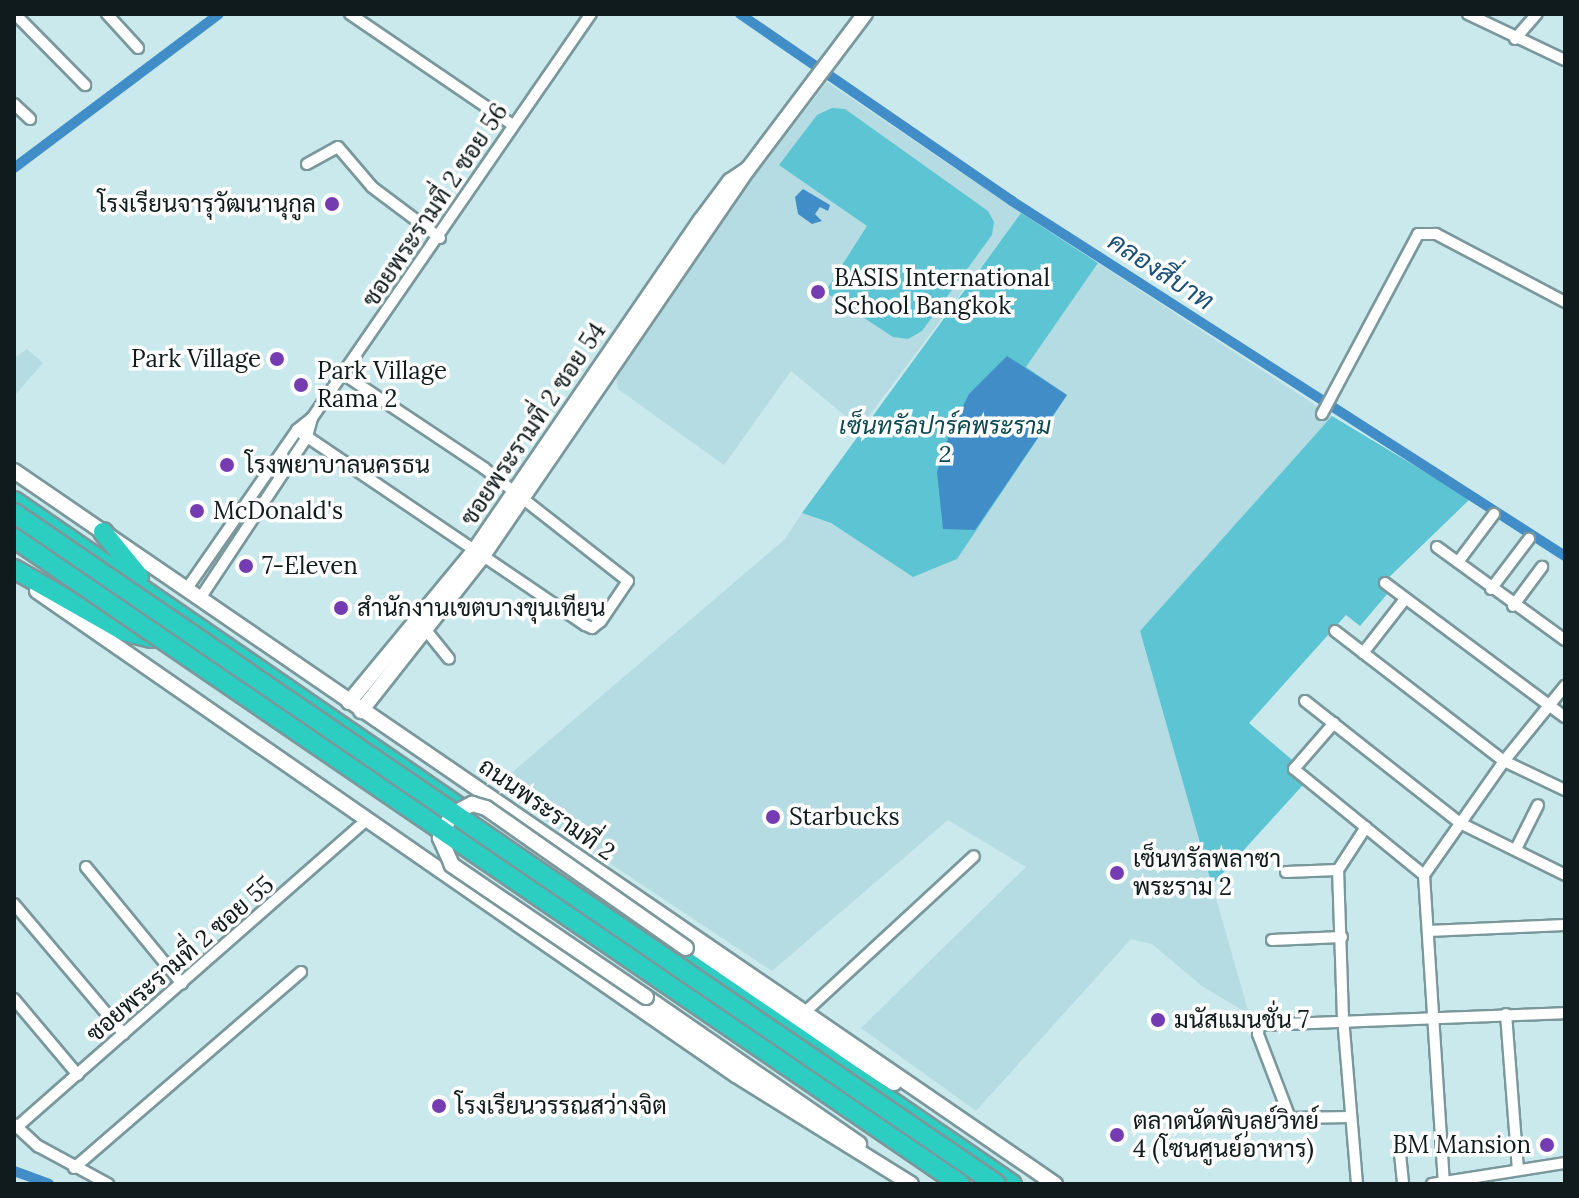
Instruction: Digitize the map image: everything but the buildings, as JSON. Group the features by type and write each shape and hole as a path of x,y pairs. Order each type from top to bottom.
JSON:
{"highway":[{"name":"ถนนพระรามที่ 2","path":"14,501 1012,1184"},
{"path":"14,513 996,1184"},
{"path":"103,532 125,564 165,604"},
{"path":"14,538 960,1184"},
{"path":"14,544 953,1184"},
{"path":"14,572 123,631 151,638"}],"main road":[{"name":"ซอยพระรามที่ 2 ซอย 54","path":"355,706 425,629 647,308 730,181 748,169 811,92 865,14"},
{"name":"ถนนพระรามที่ 2","path":"14,471 188,587 355,706 1055,1184"},
{"name":"ซอยพระรามที่ 2 ซอย 54","path":"355,706 478,554"},
{"path":"14,572 726,1069 911,1184"},
{"path":"911,1184 452,865 440,838 451,815 472,804 486,808 867,1070 932,1102"}],"street":[{"path":"15,14 85,85"},
{"path":"107,14 138,48"},
{"path":"350,14 511,124"},
{"name":"ซอยพระรามที่ 2 ซอย 56","path":"188,587 297,430 312,418 440,238 511,124 591,14"},
{"path":"1468,14 1515,39 1565,60"},
{"path":"1515,39 1537,14"},
{"path":"14,104 30,119"},
{"path":"307,164 338,147 372,187 440,238"},
{"path":"1322,414 1334,399 1418,234 1436,234 1565,302"},
{"path":"297,430 585,625 596,627 628,581 343,374"},
{"name":"ซอยพระรามที่ 2 ซอย 56","path":"201,597 307,437 312,418"},
{"path":"1458,562 1494,514"},
{"path":"1491,589 1529,539"},
{"path":"1437,547 1513,606 1565,640"},
{"path":"1513,606 1542,567"},
{"path":"1385,583 1547,708 1565,717"},
{"path":"1363,653 1405,599"},
{"path":"425,629 449,659"},
{"path":"1335,631 1504,761 1565,790"},
{"path":"1565,686 1504,761 1424,875 1440,1183 1565,1163"},
{"path":"1305,701 1460,823 1565,875"},
{"path":"1334,723 1294,769 1424,875"},
{"path":"1516,849 1538,805"},
{"name":"ซอยพระรามที่ 2 ซอย 55","path":"15,1125 78,1075 367,820"},
{"path":"1357,1184 1343,1019 1338,870 1366,827"},
{"path":"804,1013 974,856"},
{"path":"86,867 182,984"},
{"path":"1286,872 1338,870"},
{"path":"14,904 124,1034"},
{"path":"1428,931 1565,925"},
{"path":"1272,940 1342,937"},
{"path":"74,1168 301,972"},
{"path":"14,999 78,1075"},
{"path":"1351,1117 1290,1118 1257,1030 1262,1023 1565,1013"},
{"path":"1506,1014 1518,1170"},
{"path":"15,1125 74,1168 108,1184"},
{"path":"1400,1154 1403,1184"}],"shaded area":[{"name":"BASIS International School Bangkok","path":"827,82 1021,213 860,428 791,371 724,465 618,389 616,377 750,181"},
{"path":"803,189 830,205 828,211 820,207 815,214 822,221 812,224 798,214 795,197"},
{"path":"1098,263 1332,416 1140,631 1249,1014 1202,986 1152,944 1131,939 976,1111 861,1028 1026,867 948,820 772,971 495,787 785,539 802,513 831,523 913,577 957,559 975,530 1026,367"},
{"path":"27,349 43,363 14,396 14,358"},
{"path":"1007,356 1067,395 975,530 943,529 937,472 950,432 969,394"}],"green space":[{"path":"832,108 845,109 988,211 994,222 992,235 922,331 908,339 893,337 825,292 867,226 779,165 817,115"},
{"name":"เซ็นทรัลปาร์คพระราม 2","path":"1021,213 1098,263 1026,367 1067,395 957,559 913,577 831,523 802,513"},
{"path":"1332,416 1470,499 1380,586 1388,593 1360,626 1346,615 1249,723 1311,776 1212,885 1140,631"}],"waterway":[{"path":"14,168 219,14"},
{"name":"คลองสี่บาท","path":"740,14 1012,201 1565,556"},
{"path":"14,1171 49,1184"}],"place":[{"name":"โรงเรียนจารุวัฒนานุกูล","path":"332,204"},
{"name":"BASIS International School Bangkok","path":"818,292"},
{"name":"Park Village","path":"277,359"},
{"name":"Park Village Rama 2","path":"301,385"},
{"name":"โรงพยาบาลนครธน","path":"227,465"},
{"name":"McDonald's","path":"197,511"},
{"name":"7-Eleven","path":"246,566"},
{"name":"สำนักงานเขตบางขุนเทียน","path":"341,608"},
{"name":"Starbucks","path":"773,817"},
{"name":"เซ็นทรัลพลาซา พระราม 2","path":"1117,873"},
{"name":"มนัสแมนชั่น 7","path":"1158,1020"},
{"name":"โรงเรียนวรรณสว่างจิต","path":"439,1106"},
{"name":"ตลาดนัดพิบูลย์วิทย์ 4 (โซนศูนย์อาหาร)","path":"1117,1135"},
{"name":"BM Mansion","path":"1547,1145"}]}
